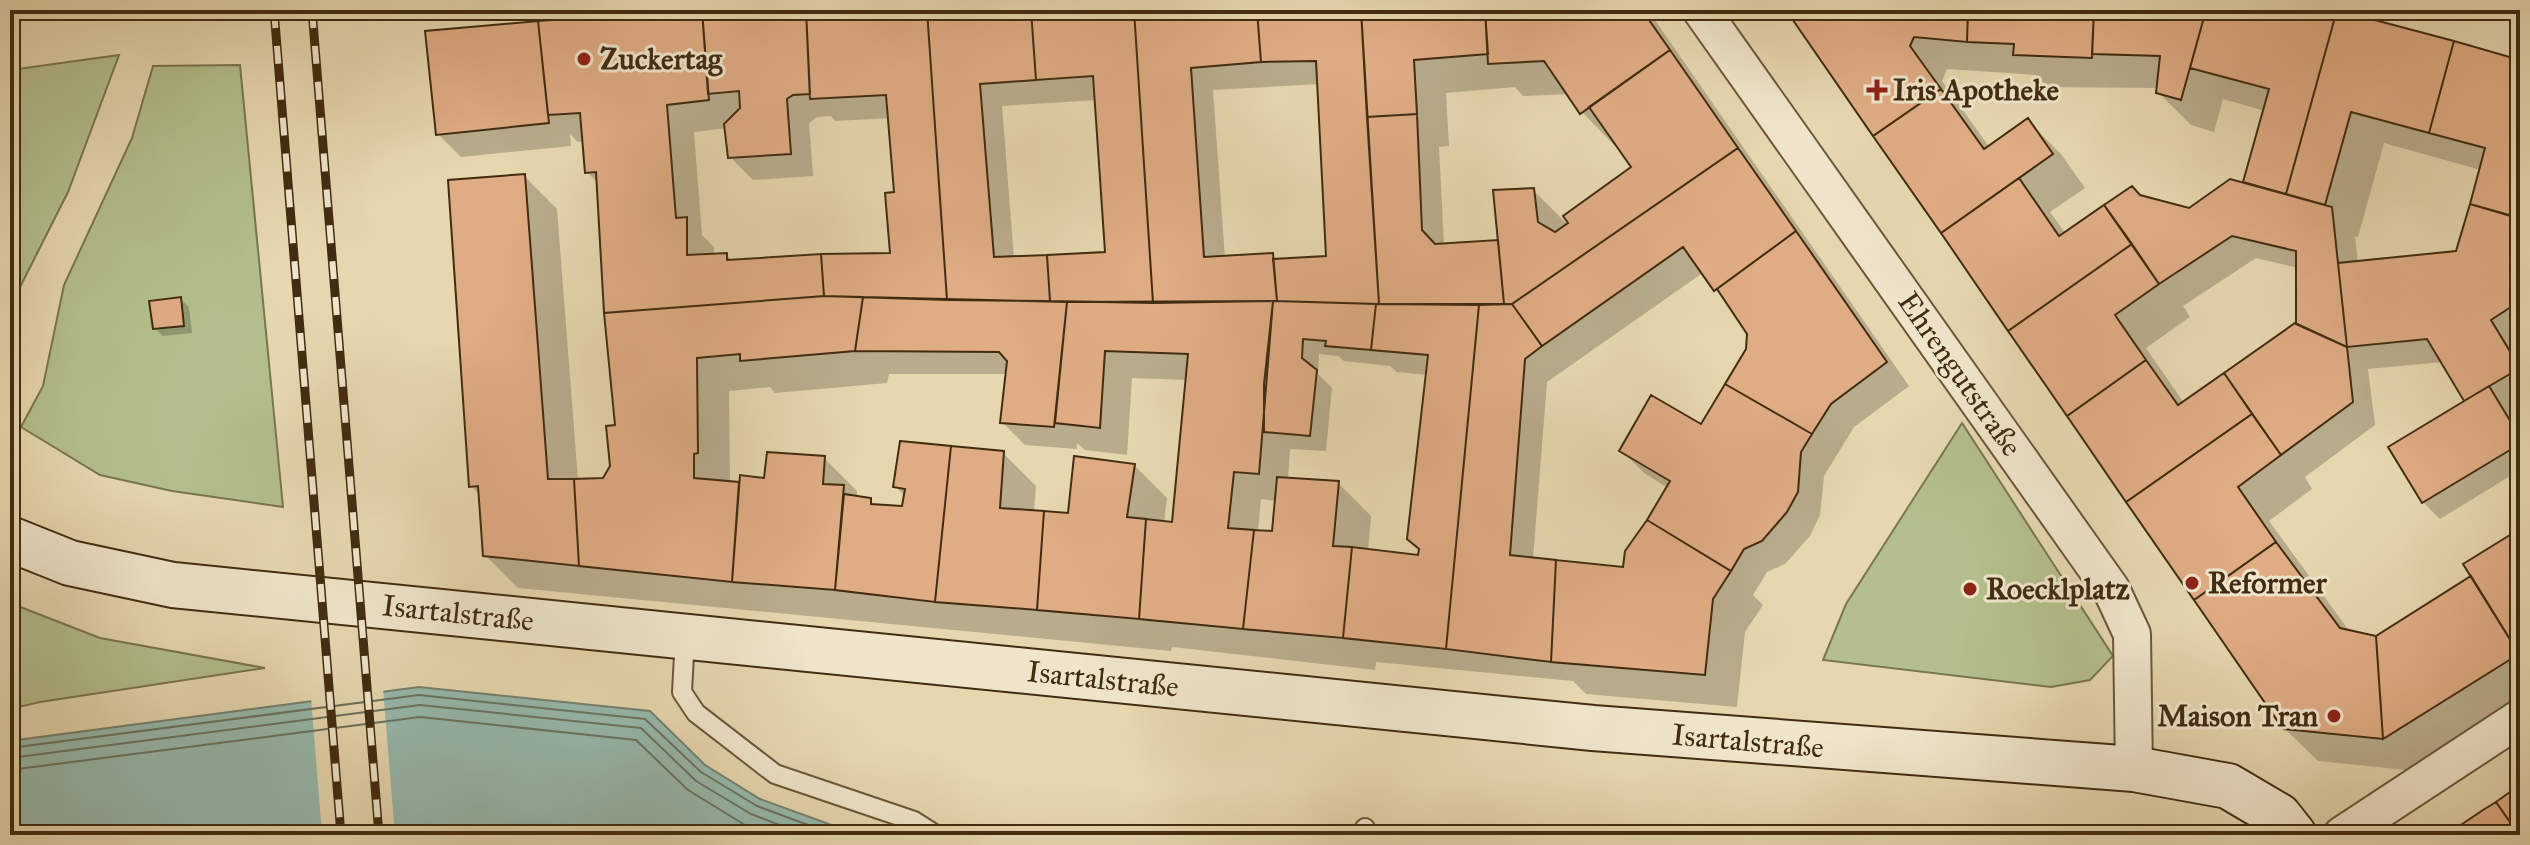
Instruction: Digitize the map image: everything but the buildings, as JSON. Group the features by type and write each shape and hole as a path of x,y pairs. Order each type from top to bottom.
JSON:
{"main road":[{"name":"Isartalstraße","path":"10,539 70,563 173,585 1593,728 2134,769 2203,779 2228,786 2259,801 2279,816 2294,835"}],"street":[{"name":"Ehrengutstraße","path":"1701,10 2111,589 2132,634 2134,769"},
{"path":"2342,835 2520,718"}],"lane":[{"path":"685,637 682,692 696,713 775,774 914,821 936,835"}],"green space":[{"path":"119,55 68,192 10,307 10,70"},
{"path":"240,65 283,507 172,491 100,475 21,427 43,386 64,285 132,138 153,66"},
{"path":"1962,423 2113,656 2090,680 2051,687 1823,660 1846,604"},
{"path":"10,603 100,638 265,668 10,709"}],"water":[{"path":"419,687 650,711 705,765 760,799 859,835 10,835 10,741"}],"pier":[{"path":"383,688 395,835 322,835 311,697"}],"railway":[{"path":"274,10 341,835"},
{"path":"312,10 379,835"}],"place":[{"name":"Zuckertag","path":"584,59"},
{"name":"Iris Apotheke","path":"1877,90"},
{"name":"Reformer","path":"2192,583"},
{"name":"Roecklplatz","path":"1970,589"},
{"name":"Maison Tran","path":"2334,716"}]}
